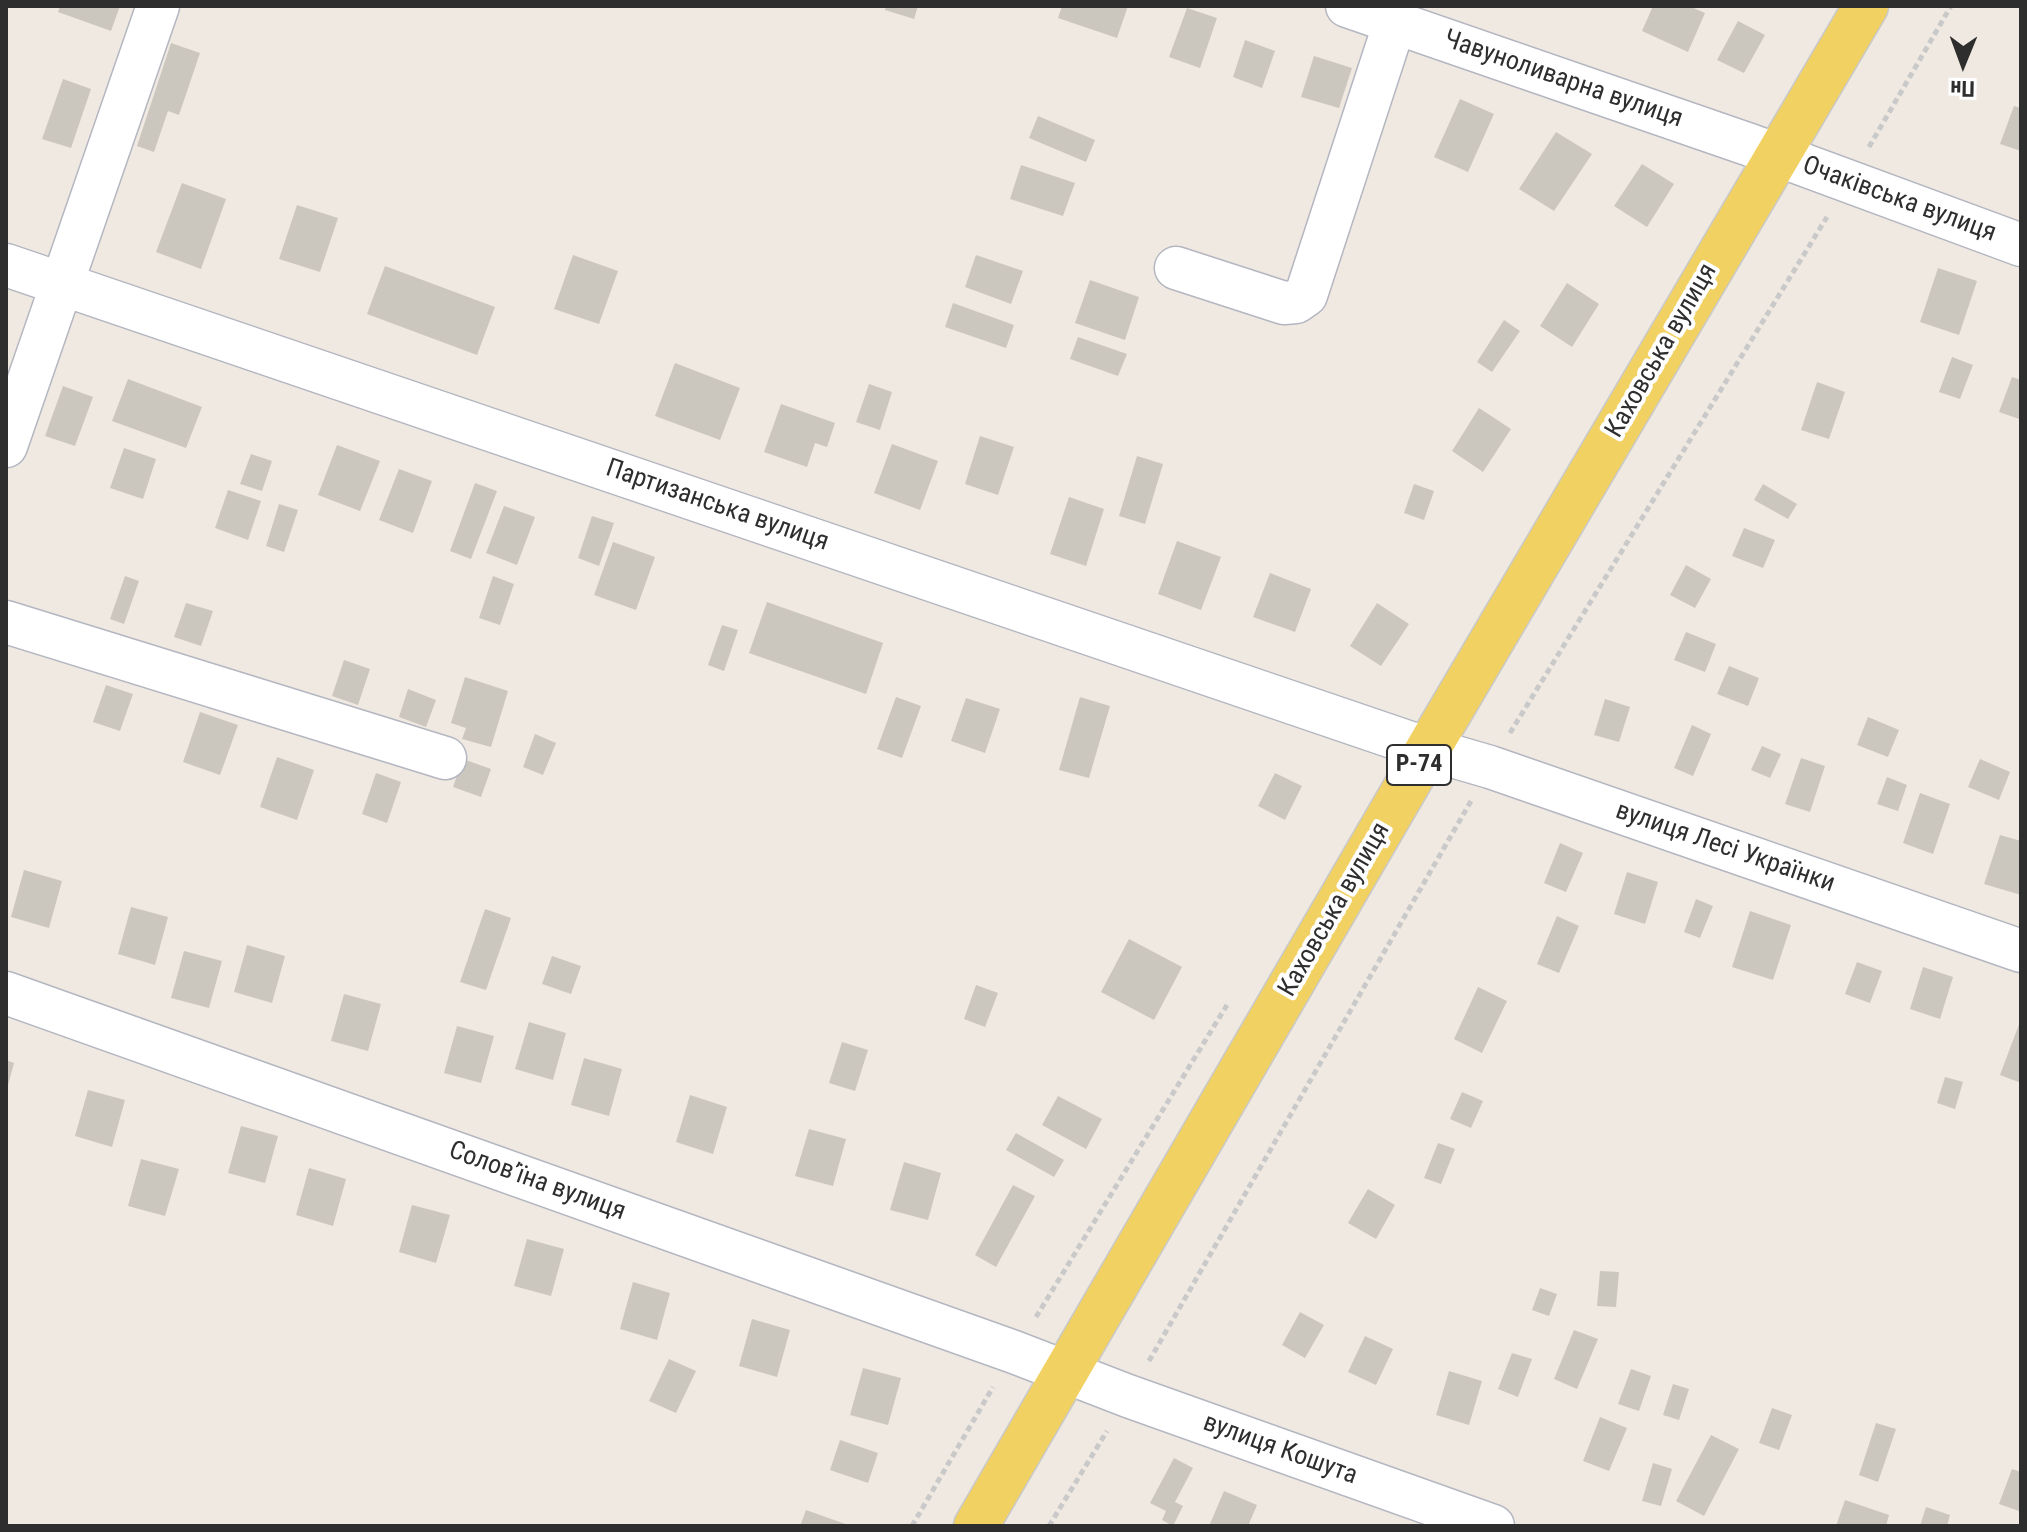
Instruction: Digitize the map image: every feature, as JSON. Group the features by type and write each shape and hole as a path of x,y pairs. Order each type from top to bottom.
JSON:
{"main road":[{"name":"Каховська вулиця","path":"976,1526 1428,749 1866,6"}],"street":[{"path":"6,446 158,6"},
{"name":"Чавуноливарна вулиця","path":"1347,6 1778,155"},
{"path":"1176,268 1284,303 1296,302 1306,295 1395,22"},
{"name":"Очаківська вулиця","path":"1778,155 2021,245"},
{"name":"Партизанська вулиця","path":"6,265 1428,749"},
{"path":"6,622 445,758"},
{"name":"вулиця Лесі Українки","path":"1428,749 1490,767 2021,951"},
{"name":"Соловʼїна вулиця","path":"6,993 1067,1371"},
{"name":"вулиця Кошута","path":"1067,1371 1128,1396 1493,1526"}],"building":[{"path":"60,6 120,6 111,31 58,12"},
{"path":"886,6 918,6 914,19 885,10"},
{"path":"1062,6 1128,6 1117,38 1058,18"},
{"path":"1653,6 1689,6 1705,13 1688,52 1642,31"},
{"path":"1187,8 1217,18 1200,68 1169,57"},
{"path":"1738,21 1765,35 1744,73 1717,60"},
{"path":"1245,40 1275,51 1262,88 1233,77"},
{"path":"171,43 200,53 179,115 168,111 154,152 137,146"},
{"path":"1314,56 1352,68 1339,108 1301,97"},
{"path":"63,79 91,89 71,148 42,139"},
{"path":"1460,99 1494,114 1468,172 1434,157"},
{"path":"2014,106 2021,108 2021,151 2000,144"},
{"path":"1038,116 1095,140 1086,162 1029,138"},
{"path":"1556,132 1592,154 1554,211 1519,189"},
{"path":"1642,164 1674,184 1647,227 1614,206"},
{"path":"1021,165 1075,183 1063,216 1010,199"},
{"path":"182,183 226,199 201,269 156,252"},
{"path":"297,205 338,218 320,272 279,259"},
{"path":"573,255 618,271 599,324 554,309"},
{"path":"976,255 1023,271 1011,304 965,287"},
{"path":"385,266 495,307 477,355 367,314"},
{"path":"1938,268 1977,281 1959,335 1920,322"},
{"path":"1090,280 1139,297 1125,340 1075,323"},
{"path":"1567,283 1599,304 1572,347 1540,326"},
{"path":"953,303 1014,325 1006,348 945,327"},
{"path":"1504,320 1520,331 1492,372 1477,362"},
{"path":"1078,337 1127,354 1118,376 1070,359"},
{"path":"1952,357 1973,365 1960,399 1939,392"},
{"path":"675,363 740,388 720,440 655,416"},
{"path":"2012,377 2021,380 2019,419 1999,412"},
{"path":"128,379 202,407 186,448 112,421"},
{"path":"1817,382 1845,392 1829,439 1801,430"},
{"path":"869,384 892,392 880,430 856,422"},
{"path":"63,386 93,397 75,446 45,436"},
{"path":"781,404 835,423 827,447 815,443 807,467 764,452"},
{"path":"1479,408 1511,429 1483,472 1452,451"},
{"path":"980,436 1014,447 998,495 965,484"},
{"path":"892,444 938,461 920,510 874,493"},
{"path":"337,445 380,461 360,511 318,495"},
{"path":"124,448 156,459 143,499 110,488"},
{"path":"251,454 272,461 262,491 240,484"},
{"path":"1137,456 1163,464 1145,524 1119,516"},
{"path":"399,469 432,481 413,533 379,520"},
{"path":"475,483 497,491 471,559 450,551"},
{"path":"1414,484 1434,491 1424,520 1404,513"},
{"path":"1763,484 1797,504 1788,519 1754,500"},
{"path":"228,490 261,501 248,540 215,528"},
{"path":"1069,497 1104,509 1086,566 1050,554"},
{"path":"279,504 298,510 284,552 266,546"},
{"path":"504,506 535,517 517,565 486,553"},
{"path":"592,516 614,523 599,566 578,558"},
{"path":"1744,528 1775,540 1763,568 1732,556"},
{"path":"1177,541 1221,557 1201,610 1158,594"},
{"path":"613,542 655,557 636,610 594,595"},
{"path":"1686,565 1711,579 1695,608 1670,595"},
{"path":"1270,573 1311,589 1295,632 1253,617"},
{"path":"125,576 139,581 124,624 110,619"},
{"path":"493,576 514,584 500,625 479,618"},
{"path":"767,602 883,643 866,694 749,653"},
{"path":"186,603 213,611 201,646 174,637"},
{"path":"1377,603 1409,624 1381,666 1350,646"},
{"path":"722,625 738,630 724,671 708,665"},
{"path":"1686,632 1716,644 1705,672 1674,660"},
{"path":"344,660 370,669 358,705 332,696"},
{"path":"1729,666 1759,678 1748,706 1717,694"},
{"path":"465,677 508,691 491,747 462,739 466,728 451,723"},
{"path":"106,685 133,694 120,731 93,722"},
{"path":"408,689 436,700 426,727 399,717"},
{"path":"896,697 921,706 902,758 877,749"},
{"path":"1080,697 1110,706 1089,778 1059,770"},
{"path":"966,698 1000,709 985,753 951,741"},
{"path":"1605,699 1630,707 1619,742 1594,735"},
{"path":"200,712 238,725 220,775 183,762"},
{"path":"1868,717 1899,730 1888,757 1857,745"},
{"path":"1692,725 1711,734 1693,776 1674,768"},
{"path":"535,734 556,743 543,775 523,767"},
{"path":"1762,746 1781,754 1770,778 1751,770"},
{"path":"277,757 314,770 297,820 260,807"},
{"path":"1801,758 1825,766 1810,812 1785,804"},
{"path":"463,759 491,769 481,797 453,787"},
{"path":"1980,759 2010,772 1999,800 1968,787"},
{"path":"376,773 401,782 387,823 362,814"},
{"path":"1275,773 1302,786 1285,820 1258,806"},
{"path":"1887,777 1907,785 1898,811 1877,804"},
{"path":"1920,793 1950,804 1933,854 1903,843"},
{"path":"2000,835 2021,841 2021,895 1984,884"},
{"path":"1560,843 1583,853 1566,892 1544,883"},
{"path":"24,870 62,881 49,928 11,917"},
{"path":"1627,872 1658,882 1645,924 1614,914"},
{"path":"1696,899 1713,906 1700,938 1684,932"},
{"path":"131,907 168,917 155,965 118,954"},
{"path":"485,909 511,918 486,990 460,982"},
{"path":"1750,911 1791,925 1773,980 1732,967"},
{"path":"1557,916 1579,926 1559,973 1537,964"},
{"path":"1129,939 1182,967 1154,1020 1101,992"},
{"path":"247,945 285,956 272,1003 234,992"},
{"path":"184,951 222,961 209,1008 171,998"},
{"path":"552,956 581,966 571,994 542,984"},
{"path":"1857,962 1882,971 1870,1003 1845,994"},
{"path":"1923,967 1953,977 1940,1019 1910,1009"},
{"path":"976,985 998,993 985,1027 964,1019"},
{"path":"1478,987 1507,1001 1482,1053 1454,1039"},
{"path":"344,994 381,1004 368,1051 331,1041"},
{"path":"2021,1019 2021,1083 2000,1075"},
{"path":"529,1022 566,1033 553,1080 515,1069"},
{"path":"457,1026 494,1036 481,1083 444,1073"},
{"path":"842,1042 868,1050 855,1091 829,1083"},
{"path":"584,1058 622,1069 609,1116 571,1105"},
{"path":"6,1060 14,1063 7,1089 6,1088"},
{"path":"1945,1077 1963,1082 1955,1109 1937,1103"},
{"path":"88,1090 125,1100 112,1147 75,1136"},
{"path":"1462,1092 1483,1101 1471,1128 1450,1119"},
{"path":"690,1095 727,1107 713,1154 676,1142"},
{"path":"1058,1096 1102,1119 1086,1149 1042,1125"},
{"path":"241,1126 278,1136 265,1183 228,1173"},
{"path":"809,1129 846,1139 833,1186 795,1176"},
{"path":"1016,1133 1064,1160 1054,1177 1006,1150"},
{"path":"1438,1143 1455,1149 1441,1184 1424,1178"},
{"path":"141,1159 179,1169 165,1216 128,1206"},
{"path":"904,1162 941,1173 928,1220 890,1210"},
{"path":"309,1168 346,1179 333,1226 296,1215"},
{"path":"1013,1185 1035,1196 996,1267 975,1255"},
{"path":"1368,1189 1395,1205 1376,1239 1348,1223"},
{"path":"412,1205 450,1215 436,1263 399,1252"},
{"path":"527,1239 564,1249 551,1296 514,1286"},
{"path":"1600,1271 1619,1272 1616,1307 1597,1306"},
{"path":"633,1282 670,1293 657,1340 620,1329"},
{"path":"1540,1288 1557,1294 1549,1316 1532,1310"},
{"path":"1300,1312 1324,1325 1305,1358 1282,1345"},
{"path":"752,1319 790,1330 777,1377 739,1366"},
{"path":"1574,1330 1598,1339 1577,1389 1554,1379"},
{"path":"1365,1336 1393,1349 1376,1385 1348,1372"},
{"path":"1512,1353 1532,1359 1518,1397 1498,1389"},
{"path":"669,1359 696,1371 676,1413 649,1401"},
{"path":"863,1368 901,1378 888,1425 850,1415"},
{"path":"1631,1369 1651,1376 1639,1411 1618,1404"},
{"path":"1449,1371 1482,1381 1469,1425 1436,1415"},
{"path":"1673,1384 1689,1389 1679,1420 1663,1415"},
{"path":"1772,1408 1792,1415 1779,1450 1759,1443"},
{"path":"1600,1417 1627,1428 1609,1471 1583,1461"},
{"path":"1876,1423 1896,1429 1878,1482 1859,1475"},
{"path":"1711,1435 1739,1449 1704,1516 1676,1501"},
{"path":"840,1440 878,1453 868,1483 830,1470"},
{"path":"1174,1458 1193,1468 1175,1502 1183,1506 1173,1526 1162,1520 1166,1511 1150,1503"},
{"path":"1653,1463 1672,1469 1661,1506 1642,1501"},
{"path":"2012,1469 2021,1472 2019,1511 1999,1504"},
{"path":"1224,1491 1257,1505 1248,1526 1209,1526"},
{"path":"1845,1500 1889,1515 1886,1526 1836,1526"},
{"path":"1926,1507 1950,1515 1947,1526 1920,1526"},
{"path":"806,1510 851,1526 800,1526"}]}
